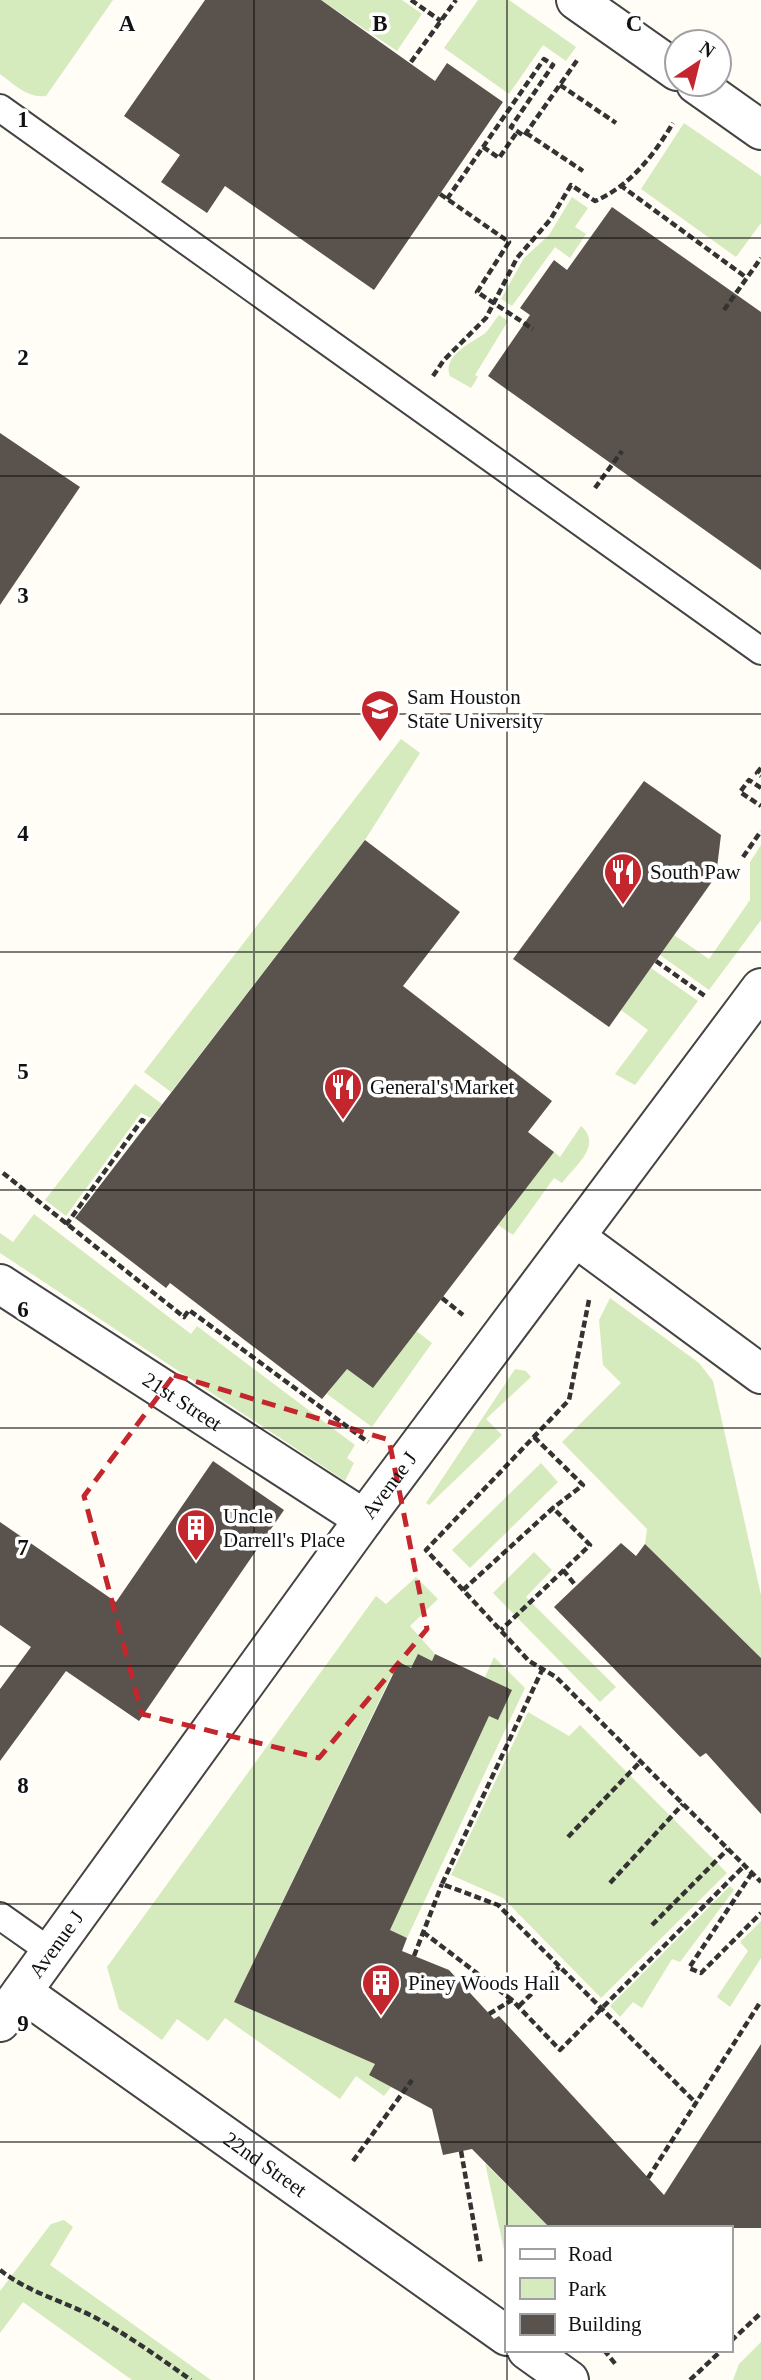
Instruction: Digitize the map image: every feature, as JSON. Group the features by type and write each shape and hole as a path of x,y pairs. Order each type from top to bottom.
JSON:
{"street":[{"path":"576,0 663,61"},
{"path":"716,98 761,130"},
{"name":"Avenue J","path":"0,2022 364,1519 761,988"},
{"path":"575,1237 761,1374"},
{"name":"21st Street","path":"0,1284 364,1519"},
{"name":"22nd Street","path":"22,1992 505,2335"},
{"path":"530,2352 569,2380"}],"lane":[{"path":"0,108 761,651"},
{"path":"0,1916 51,1952"}],"path":[{"path":"411,0 441,21"},
{"path":"411,62 456,0"},
{"path":"447,199 544,59 553,65 511,127 524,136 578,59"},
{"path":"560,85 616,123"},
{"path":"431,380 444,360 486,318 517,257 550,220 571,185 595,201 620,186 656,151 673,123"},
{"path":"483,147 499,158 517,132"},
{"path":"526,133 583,171"},
{"path":"620,186 747,278"},
{"path":"440,194 509,242 477,292 533,329"},
{"path":"724,310 761,258"},
{"path":"575,517 622,451"},
{"path":"761,768 757,773 761,776"},
{"path":"761,788 749,780 740,792 761,806"},
{"path":"743,857 761,831"},
{"path":"656,961 708,999"},
{"path":"66,1225 142,1120 147,1124"},
{"path":"3,1173 184,1317 189,1310 368,1442"},
{"path":"590,1296 569,1400 426,1550 529,1661 556,1677 761,1882"},
{"path":"463,1590 553,1508 583,1485 534,1437"},
{"path":"501,1630 590,1545 553,1508"},
{"path":"563,1570 576,1586"},
{"path":"414,1956 442,1884 543,1668"},
{"path":"568,1837 641,1761"},
{"path":"610,1883 683,1804"},
{"path":"652,1925 728,1849"},
{"path":"423,1932 519,2006 560,2050 745,1865"},
{"path":"752,1873 690,1968 701,1973 761,1913"},
{"path":"442,1884 498,1905 600,2010 696,2103"},
{"path":"519,2006 559,1967"},
{"path":"489,2014 512,2000"},
{"path":"648,2178 761,2001"},
{"path":"354,2161 412,2080"},
{"path":"461,2151 483,2275"},
{"path":"0,2270 42,2295 94,2317 136,2341 191,2380"},
{"path":"733,2339 761,2313"},
{"path":"606,2352 617,2366"},
{"path":"690,2380 720,2352"}],"highlighted area":[{"path":"174,1375 389,1440 427,1629 319,1758 142,1714 84,1496"}],"green space":[{"path":"0,0 113,0 46,96 39,96 22,90 0,74"},
{"path":"321,0 402,0 422,14 397,51"},
{"path":"478,0 509,0 576,47 566,61 543,45 509,94 444,48"},
{"path":"684,123 761,176 761,223 736,257 641,189"},
{"path":"572,197 588,208 575,227 586,234 570,258 555,247 512,306 501,299 524,258 549,235"},
{"path":"499,315 508,321 475,375 478,377 471,388 450,376 450,362 454,356 484,334"},
{"path":"401,739 420,753 365,840 171,1092 144,1072"},
{"path":"761,845 761,920 709,990 660,955 674,935 709,959 750,900 750,862"},
{"path":"651,968 698,1001 635,1085 615,1074 648,1030 621,1010"},
{"path":"135,1084 162,1104 151,1118 141,1113 66,1216 45,1200"},
{"path":"581,1126 589,1141 580,1163 562,1183 554,1178 513,1235 498,1225 554,1152 560,1157"},
{"path":"34,1214 191,1334 197,1326 355,1445 347,1458 354,1463 345,1481 0,1253 0,1233 13,1242"},
{"path":"610,1298 699,1363 713,1381 761,1595 761,1658 645,1544 647,1529 562,1442 621,1383 603,1365 599,1320"},
{"path":"390,1311 432,1343 372,1427 327,1394 346,1368 373,1388 406,1345"},
{"path":"515,1369 526,1371 531,1377 486,1419 502,1435 429,1505 426,1503"},
{"path":"541,1463 558,1482 470,1568 452,1550"},
{"path":"534,1552 552,1570 526,1597 616,1687 600,1702 493,1593"},
{"path":"416,1577 438,1599 410,1626 435,1654 432,1661 411,1668 398,1662 234,2002 375,2064 370,2075 391,2087 384,2096 356,2076 340,2099 225,2018 208,2041 177,2019 162,2040 119,2009 107,1967 376,1596 386,1604"},
{"path":"494,1657 525,1688 407,1938 390,1930 489,1716 498,1719 511,1690 485,1677"},
{"path":"528,1712 569,1736 580,1725 727,1873 601,1998 503,1898 451,1875"},
{"path":"730,1886 734,1890 680,1962 672,1959 642,2008 633,2002 620,2017 610,2006"},
{"path":"761,1921 761,1958 730,2007 717,1997 748,1951 740,1942"},
{"path":"485,2163 548,2226 505,2226 505,2254"},
{"path":"64,2220 73,2227 50,2265 211,2380 132,2380 23,2302 0,2333 0,2291 51,2224"},
{"path":"761,2342 761,2380 733,2380 739,2364"}],"building":[{"path":"205,0 321,0 435,81 447,63 503,102 374,290 225,186 207,213 161,182 180,155 124,116"},
{"path":"612,207 761,312 761,570 488,376 530,315 520,308 554,260 567,270"},
{"path":"0,433 80,487 0,605"},
{"name":"South Paw","path":"644,781 721,835 716,876 609,1027 513,959"},
{"name":"General's Market","path":"365,840 460,912 403,986 552,1101 528,1132 554,1152 373,1388 347,1369 322,1399 170,1283 166,1288 75,1218"},
{"name":"Uncle Darrell's Place","path":"213,1461 284,1510 139,1721 66,1671 0,1761 0,1689 31,1647 0,1625 0,1522 116,1602"},
{"path":"621,1543 636,1556 645,1544 761,1658 761,1814 706,1753 700,1757 554,1607"},
{"name":"Piney Woods Hall","path":"418,1654 432,1661 435,1654 512,1690 498,1720 489,1716 390,1930 407,1938 402,1951 449,1970 494,2019 499,2016 664,2195 761,2044 761,2228 548,2226 472,2149 443,2155 432,2109 369,2075 375,2064 234,2002 399,1662 411,1668"}],"place":[{"name":"Sam Houston State University","path":"380,743"},
{"name":"South Paw","path":"623,906"},
{"name":"General's Market","path":"343,1121"},
{"name":"Uncle Darrell's Place","path":"196,1562"},
{"name":"Piney Woods Hall","path":"381,2017"}]}
